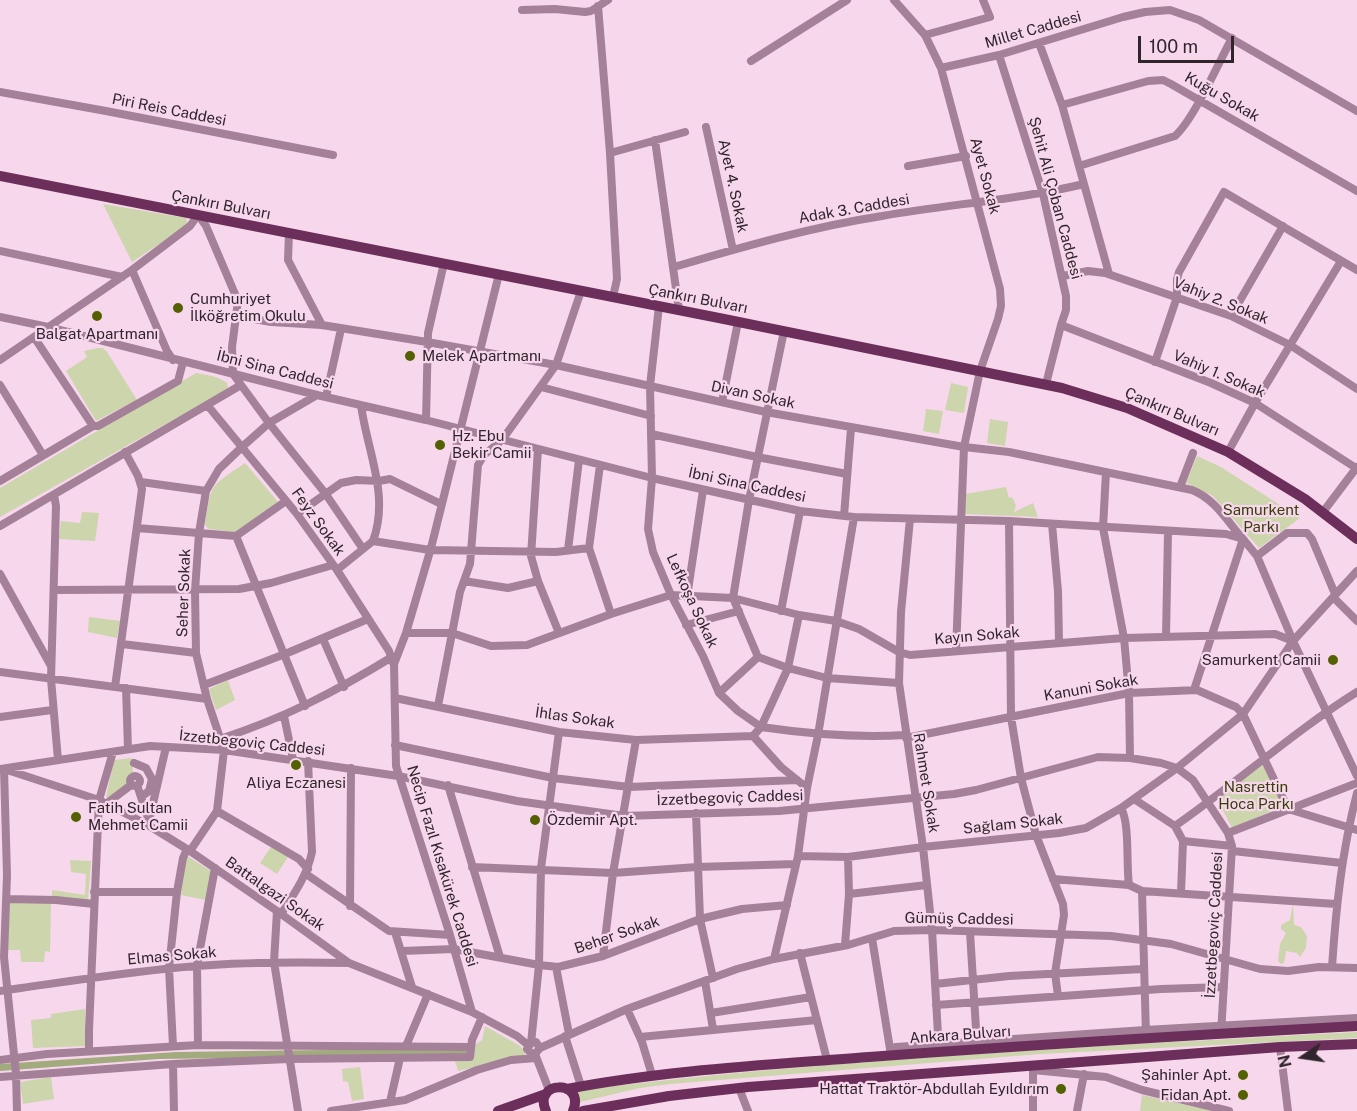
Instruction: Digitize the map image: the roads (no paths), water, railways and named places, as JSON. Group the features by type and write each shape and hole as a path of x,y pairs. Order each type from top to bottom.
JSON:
{"main road":[{"name":"Çankırı Bulvarı","path":"0,176 1046,384 1127,408 1228,452 1282,484 1357,538"},
{"name":"Ankara Bulvarı","path":"548,1092 558,1087 567,1089 652,1075 826,1060 893,1051 1146,1034 1357,1026"},
{"path":"583,1111 669,1095 739,1088 1280,1047 1357,1044"},
{"path":"567,1089 574,1098 573,1111"},
{"path":"498,1111 548,1092"},
{"path":"546,1111 543,1102 548,1092"}],"street":[{"path":"522,10 555,9 585,12 608,0"},
{"path":"751,61 847,0"},
{"name":"Ayet Sokak","path":"894,0 925,35 941,68 998,277 1001,298 998,319 980,371 964,447 956,651"},
{"path":"925,35 990,17 983,0"},
{"path":"598,6 617,279 613,297"},
{"name":"Millet Caddesi","path":"941,68 999,55 1123,17 1160,9 1183,13 1232,38 1357,111"},
{"path":"1079,166 1175,136 1181,131 1232,38"},
{"path":"1039,43 1062,105 1109,274"},
{"name":"Şehit Ali Çoban Caddesi","path":"999,55 1043,194 1066,296 1066,310 1060,325 1046,384"},
{"name":"Kuğu Sokak","path":"1062,105 1156,80 1171,84 1357,191"},
{"name":"Piri Reis Caddesi","path":"0,92 333,155"},
{"name":"Ayet 4. Sokak","path":"706,127 733,250"},
{"path":"610,153 685,132"},
{"path":"655,140 679,310"},
{"path":"908,166 966,156"},
{"name":"Adak 3. Caddesi","path":"674,267 733,250 883,215 1043,194 1084,184"},
{"path":"1155,362 1177,297 1179,272 1224,192 1357,270"},
{"path":"0,360 132,270 190,226 198,215 207,226 238,300 238,316 232,347 233,374 325,493 363,549"},
{"path":"1231,316 1283,226"},
{"path":"289,233 288,260 322,325"},
{"path":"0,251 122,277"},
{"path":"1228,452 1341,261"},
{"path":"426,420 427,342 444,263"},
{"path":"132,270 166,351 173,360"},
{"name":"Vahiy 2. Sokak","path":"1063,276 1088,271 1109,274 1231,316 1290,345 1357,388"},
{"name":"Necip Fazıl Kısakürek Caddesi","path":"472,1012 450,935 398,776 393,661 406,633 430,550 499,274"},
{"path":"438,706 452,633 470,564 478,465 484,455 502,440 556,365 581,291"},
{"name":"Lefkoşa Sokak","path":"659,306 650,386 652,478 648,529 653,552 671,595 703,656 719,693 761,728"},
{"name":"Divan Sokak","path":"238,316 271,322 322,325 556,365 766,412 964,447 1010,452 1180,487 1207,498 1243,539"},
{"name":"İbni Sina Caddesi","path":"0,317 426,420 652,478 800,511 854,517 1009,521 1227,534 1243,539"},
{"path":"722,402 738,321"},
{"name":"Vahiy 1. Sokak","path":"1060,325 1211,383 1255,403 1357,467"},
{"path":"322,396 341,328"},
{"path":"784,331 757,457 732,598 758,657 827,678 899,683"},
{"path":"34,337 93,426"},
{"path":"0,481 43,454 178,381 183,362"},
{"path":"0,385 43,454"},
{"path":"0,526 241,385"},
{"path":"541,387 651,416"},
{"name":"Seher Sokak","path":"224,750 207,699 196,652 195,591 199,533 206,491 219,469 269,423 322,396"},
{"path":"54,590 195,591 257,586 335,567 373,541 378,529 379,481 361,405"},
{"name":"Feyz Sokak","path":"208,406 297,514 335,567 393,661"},
{"path":"844,516 851,428"},
{"path":"651,434 847,474"},
{"path":"538,449 531,550 538,581 559,633"},
{"path":"115,687 138,528 141,482 125,452"},
{"path":"1180,487 1193,453"},
{"path":"568,550 579,460"},
{"path":"600,465 589,548 612,614"},
{"path":"1323,512 1357,467"},
{"path":"1106,472 1103,528 1124,638 1129,693 1130,758"},
{"path":"297,514 341,483 356,480 390,479 441,504"},
{"path":"141,482 206,491"},
{"path":"687,597 703,490"},
{"path":"54,495 56,506 51,679 58,760"},
{"path":"138,528 236,536 286,501"},
{"path":"782,611 800,511"},
{"path":"774,959 797,860 807,788 854,517"},
{"name":"Rahmet Sokak","path":"910,519 899,652 899,683 932,930 938,1048"},
{"path":"1009,521 1011,717 1021,778 1036,835 1064,909 1055,973 1058,996"},
{"path":"1052,524 1058,591 1059,642"},
{"path":"1166,637 1168,531"},
{"path":"1257,556 1287,533 1307,533 1312,539 1334,596 1357,621"},
{"path":"236,536 305,706"},
{"path":"1243,539 1257,556 1293,641 1357,776"},
{"path":"1194,690 1243,539"},
{"path":"373,541 430,550 589,548"},
{"name":"Sağlam Sokak","path":"472,867 541,868 613,873 848,858 1086,828 1121,808 1177,768 1243,714 1293,641 1357,571"},
{"path":"0,574 51,666"},
{"path":"464,581 508,588 538,581"},
{"path":"406,633 452,633 491,646 527,645 671,595"},
{"name":"Kayın Sokak","path":"671,595 732,598 799,615 836,621 859,629 899,652 910,655 1124,638 1275,634 1293,641"},
{"path":"686,625 739,611"},
{"path":"799,615 788,668 761,728 753,736 781,767 807,788"},
{"path":"204,686 368,619"},
{"path":"323,639 344,687"},
{"path":"122,644 196,652"},
{"path":"719,693 758,657"},
{"path":"220,739 284,716 393,661"},
{"path":"0,672 207,699"},
{"path":"126,688 136,782 149,823"},
{"name":"Kanuni Sokak","path":"761,728 818,735 906,737 1129,693 1194,690 1236,707 1243,714"},
{"path":"1175,826 1327,711 1357,692"},
{"name":"İhlas Sokak","path":"395,698 559,732 636,740 753,736"},
{"path":"0,717 52,710"},
{"path":"1243,714 1288,809 1353,829"},
{"path":"284,716 293,759"},
{"path":"548,1092 537,1053 529,1052 529,1044 539,965 541,868 559,732"},
{"path":"603,956 613,873 636,740"},
{"path":"395,745 553,778 629,787 797,780"},
{"path":"149,823 166,747"},
{"name":"İzzetbegoviç Caddesi","path":"2,769 131,749 166,747 224,750 351,768 448,785 498,798 624,816 805,809 967,792 1084,760 1111,756 1177,768 1193,780 1209,802 1228,833 1233,848 1221,1030"},
{"path":"173,1046 169,968 177,892 183,858 216,811 224,750"},
{"path":"89,1052 94,892 102,802 113,752"},
{"path":"298,1111 274,962 279,912 307,872 312,852 308,761"},
{"path":"134,764 145,766 152,779 150,791 141,797"},
{"path":"350,906 351,768"},
{"path":"2,769 4,874 7,899 3,991 15,1059 17,1111"},
{"name":"Battalgazi Sokak","path":"2,769 102,802 149,823 349,963 472,1012 529,1044"},
{"path":"102,802 136,782 152,779"},
{"path":"1228,833 1357,783"},
{"path":"448,785 500,957"},
{"path":"1332,967 1336,904 1342,863 1353,829 1357,793"},
{"path":"1134,799 1175,826 1183,842 1181,893"},
{"path":"1121,808 1125,820 1126,867 1129,885"},
{"path":"216,811 299,859 307,872 350,906 383,928 395,932 450,935"},
{"path":"696,813 700,919 709,979 713,1029"},
{"path":"1183,842 1342,863"},
{"path":"844,945 849,894 848,858"},
{"path":"198,1045 197,966 215,868"},
{"path":"1053,879 1129,885 1142,891 1230,895 1336,904"},
{"path":"849,894 927,885"},
{"path":"1142,891 1146,1034"},
{"path":"94,892 177,892"},
{"path":"7,899 56,900 94,904"},
{"name":"Beher Sokak","path":"402,951 454,949 556,967 603,956 700,919 742,909 787,905"},
{"name":"Gümüş Caddesi","path":"331,1111 415,1097 477,1070 537,1053 567,1035 627,1009 709,979 774,959 894,932 932,930 1142,939 1184,948 1247,967 1278,971 1332,967 1357,968"},
{"path":"395,932 412,987"},
{"path":"970,932 977,1045"},
{"path":"872,938 893,1051"},
{"path":"800,953 826,1060"},
{"name":"Elmas Sokak","path":"3,991 169,968 274,962 349,963"},
{"path":"556,967 567,1035 581,1086"},
{"path":"935,984 1055,973 1143,969"},
{"path":"936,1005 1144,990 1224,987"},
{"path":"406,1046 428,994"},
{"path":"711,1013 811,997"},
{"path":"627,1009 640,1037 652,1075"},
{"path":"0,1060 198,1045 288,1053 400,1058 470,1057 471,1047 482,1017"},
{"path":"1221,1030 1357,1018"},
{"path":"640,1037 817,1020"},
{"path":"0,1077 288,1053 406,1046 471,1047"},
{"path":"1280,1047 1288,1111"},
{"path":"390,1102 400,1058"},
{"path":"173,1064 174,1111"},
{"path":"1033,1111 1033,1067 1106,1077 1142,1090 1228,1111"},
{"path":"1077,1111 1084,1074"},
{"path":"739,1088 748,1111"}],"place":[{"name":"Cumhuriyet İlköğretim Okulu","path":"178,308"},
{"name":"Balgat Apartmanı","path":"97,316"},
{"name":"Melek Apartmanı","path":"410,356"},
{"name":"Hz. Ebu Bekir Camii","path":"440,445"},
{"name":"Samurkent Camii","path":"1333,660"},
{"name":"Aliya Eczanesi","path":"296,765"},
{"name":"Fatih Sultan Mehmet Camii","path":"76,817"},
{"name":"Özdemir Apt.","path":"535,820"},
{"name":"Şahinler Apt.","path":"1243,1075"},
{"name":"Hattat Traktör-Abdullah Eyıldırım","path":"1061,1089"},
{"name":"Fidan Apt.","path":"1243,1095"}],"park label":[{"name":"Samurkent Parkı","path":"1261,518"},
{"name":"Nasrettin Hoca Parkı","path":"1256,796"}]}
